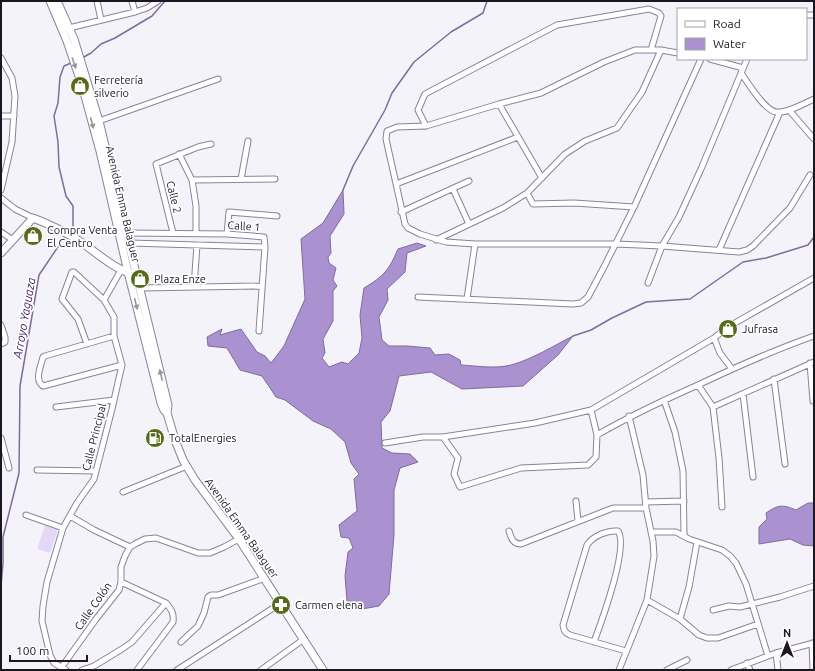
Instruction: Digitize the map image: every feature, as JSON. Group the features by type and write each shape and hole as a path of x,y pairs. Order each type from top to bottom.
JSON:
{"street":[{"name":"Avenida Emma Balaguer","path":"50,1 70,40 85,84 100,121 103,150 124,271 161,403 167,413 175,440 186,466 195,480 239,538 323,670"},
{"name":"Avenida Emma Balaguer","path":"57,1 69,28 70,40"},
{"path":"97,1 101,20"},
{"path":"132,1 135,12"},
{"path":"69,28 135,12 147,8 158,1"},
{"path":"426,126 418,110 425,94 557,25 649,9 659,13 661,16 651,50"},
{"path":"677,53 661,50 635,50 604,62 542,93 426,126 397,128 387,131 386,139 401,212 405,224 408,228 436,240 446,242 475,244 616,244 739,252 747,250 753,246 790,208 810,175"},
{"path":"436,240 503,208 527,193 565,154 585,141 617,128 642,92 661,50"},
{"path":"1,58 12,78 15,96 12,142 1,190"},
{"path":"418,297 573,304 580,303 588,297 634,207 701,60"},
{"path":"713,60 742,70 759,98 771,110 776,112 789,110 814,99"},
{"path":"648,283 662,246 679,217 701,169 747,60"},
{"path":"100,121 218,79"},
{"name":"Avenida Emma Balaguer","path":"85,84 130,243 168,405 167,413"},
{"path":"499,104 542,178"},
{"path":"789,110 814,139"},
{"path":"719,250 780,112"},
{"path":"1,116 14,116"},
{"path":"396,184 518,137"},
{"path":"241,179 248,141"},
{"path":"196,233 196,206 192,180 178,154 211,144"},
{"name":"Calle 2","path":"173,233 156,165 157,162 178,154"},
{"path":"192,180 275,179"},
{"path":"401,212 469,181"},
{"path":"453,189 469,224"},
{"path":"527,193 533,204 574,203 634,207"},
{"path":"1,198 15,209 52,226 77,240 124,271 137,274"},
{"path":"227,234 230,212 277,216"},
{"path":"1,253 33,218"},
{"path":"1,232 13,240"},
{"name":"Calle 1","path":"127,233 196,233 264,237 265,247 259,331"},
{"path":"130,243 265,247"},
{"path":"467,299 475,244"},
{"path":"194,288 197,245"},
{"path":"104,300 124,271"},
{"name":"Calle Principal","path":"63,669 54,663 50,655 42,621 47,582 63,528 94,479 122,365 114,336 114,317 104,300 74,272 72,272 62,299 78,319 87,344"},
{"path":"386,443 423,437 443,437 535,423 591,410 714,338 728,327 814,278"},
{"path":"140,288 262,286"},
{"path":"1,325 5,337 5,342 1,344"},
{"path":"114,336 43,357 38,380 43,386 122,365"},
{"path":"597,435 630,416 698,384 814,336"},
{"path":"714,338 720,353 732,369"},
{"path":"713,407 812,363 813,401"},
{"path":"774,379 785,464"},
{"path":"698,384 713,407 719,458 722,507"},
{"path":"743,394 753,476"},
{"path":"56,407 114,400"},
{"path":"664,400 675,432 683,471 684,536"},
{"path":"443,437 458,458 454,474 460,487 521,468 588,465 596,458 597,435 591,410"},
{"path":"619,670 648,600 654,556 646,508 643,475 630,416"},
{"path":"1,438 2,450 9,468"},
{"path":"123,492 186,466"},
{"path":"37,470 96,470"},
{"path":"576,501 578,521"},
{"path":"646,502 684,501"},
{"path":"509,531 511,539 514,542 521,544 612,508 646,508"},
{"path":"26,515 63,528"},
{"path":"70,516 94,530 130,547 145,539 156,538 198,553 210,553 239,538"},
{"path":"594,642 609,600 620,544 620,534 618,532 608,532 589,541 564,622 564,629 567,634 594,642 626,651"},
{"path":"651,532 676,532 697,542 714,547 730,556 736,563 746,584 768,656"},
{"path":"680,619 689,587 697,542"},
{"name":"Calle Colón","path":"63,669 96,619 119,590 121,582 121,567 130,547"},
{"path":"181,642 198,626 204,613 208,596 218,595 265,578"},
{"path":"121,582 166,604 174,615 173,622 137,670"},
{"path":"713,610 729,606 740,608 814,586"},
{"path":"648,600 680,619 699,635 707,638 718,638 758,624"},
{"path":"177,670 281,603"},
{"path":"82,670 94,666 132,642 166,604"},
{"path":"261,670 304,640"},
{"path":"731,670 776,652 813,643 813,670"},
{"path":"776,652 778,670"},
{"path":"667,670 687,660"},
{"path":"747,663 750,670"}],"shaded area":[{"path":"45,525 58,529 50,553 37,549"}],"water":[{"path":"343,190 344,214 330,236 331,253 328,257 329,263 336,268 333,280 337,286 333,291 333,321 323,339 325,353 322,358 329,367 342,362 348,364 359,353 362,338 360,315 364,288 385,272 398,249 417,243 426,246 407,253 405,272 387,289 388,300 379,317 382,340 389,346 430,348 435,355 449,354 460,360 461,365 499,367 511,365 527,359 573,336 558,355 523,386 462,389 431,372 399,376 390,411 381,422 382,448 392,453 410,454 418,462 400,468 394,490 394,535 389,594 379,606 362,609 347,601 345,576 348,552 353,548 349,538 341,537 339,525 357,511 354,479 359,474 351,463 345,442 331,429 313,421 285,400 276,397 262,376 240,370 227,348 208,346 207,337 222,329 220,335 241,329 257,352 265,356 271,363 284,346 305,299 301,239 323,223"},
{"path":"808,503 814,503 814,546 803,545 790,539 759,544 759,527 767,519 766,513 780,506 796,510"}],"waterway":[{"name":"Arroyo Yaguaza","path":"82,58 91,53 101,44 115,38 152,16 165,1"},
{"path":"343,190 353,166 385,110 392,93 414,62 451,32 483,13 487,1"},
{"name":"Arroyo Yaguaza","path":"68,232 73,226 73,206 66,196 59,167 58,142 54,116 58,103 60,77 64,66 71,63"},
{"name":"Arroyo Yaguaza","path":"1,586 3,537 19,473 20,386 39,275 66,235"},
{"path":"573,336 591,330 646,302 690,299 743,262 766,258 808,245 814,237"},
{"name":"Arroyo Yaguaza","path":"1,631 1,638"}],"place":[{"name":"Ferretería silverio","path":"80,86"},
{"name":"Compra Venta El Centro","path":"33,236"},
{"name":"Plaza Enze","path":"140,279"},
{"name":"Jufrasa","path":"728,329"},
{"name":"TotalEnergies","path":"155,438"},
{"name":"Carmen elena","path":"281,605"}]}
